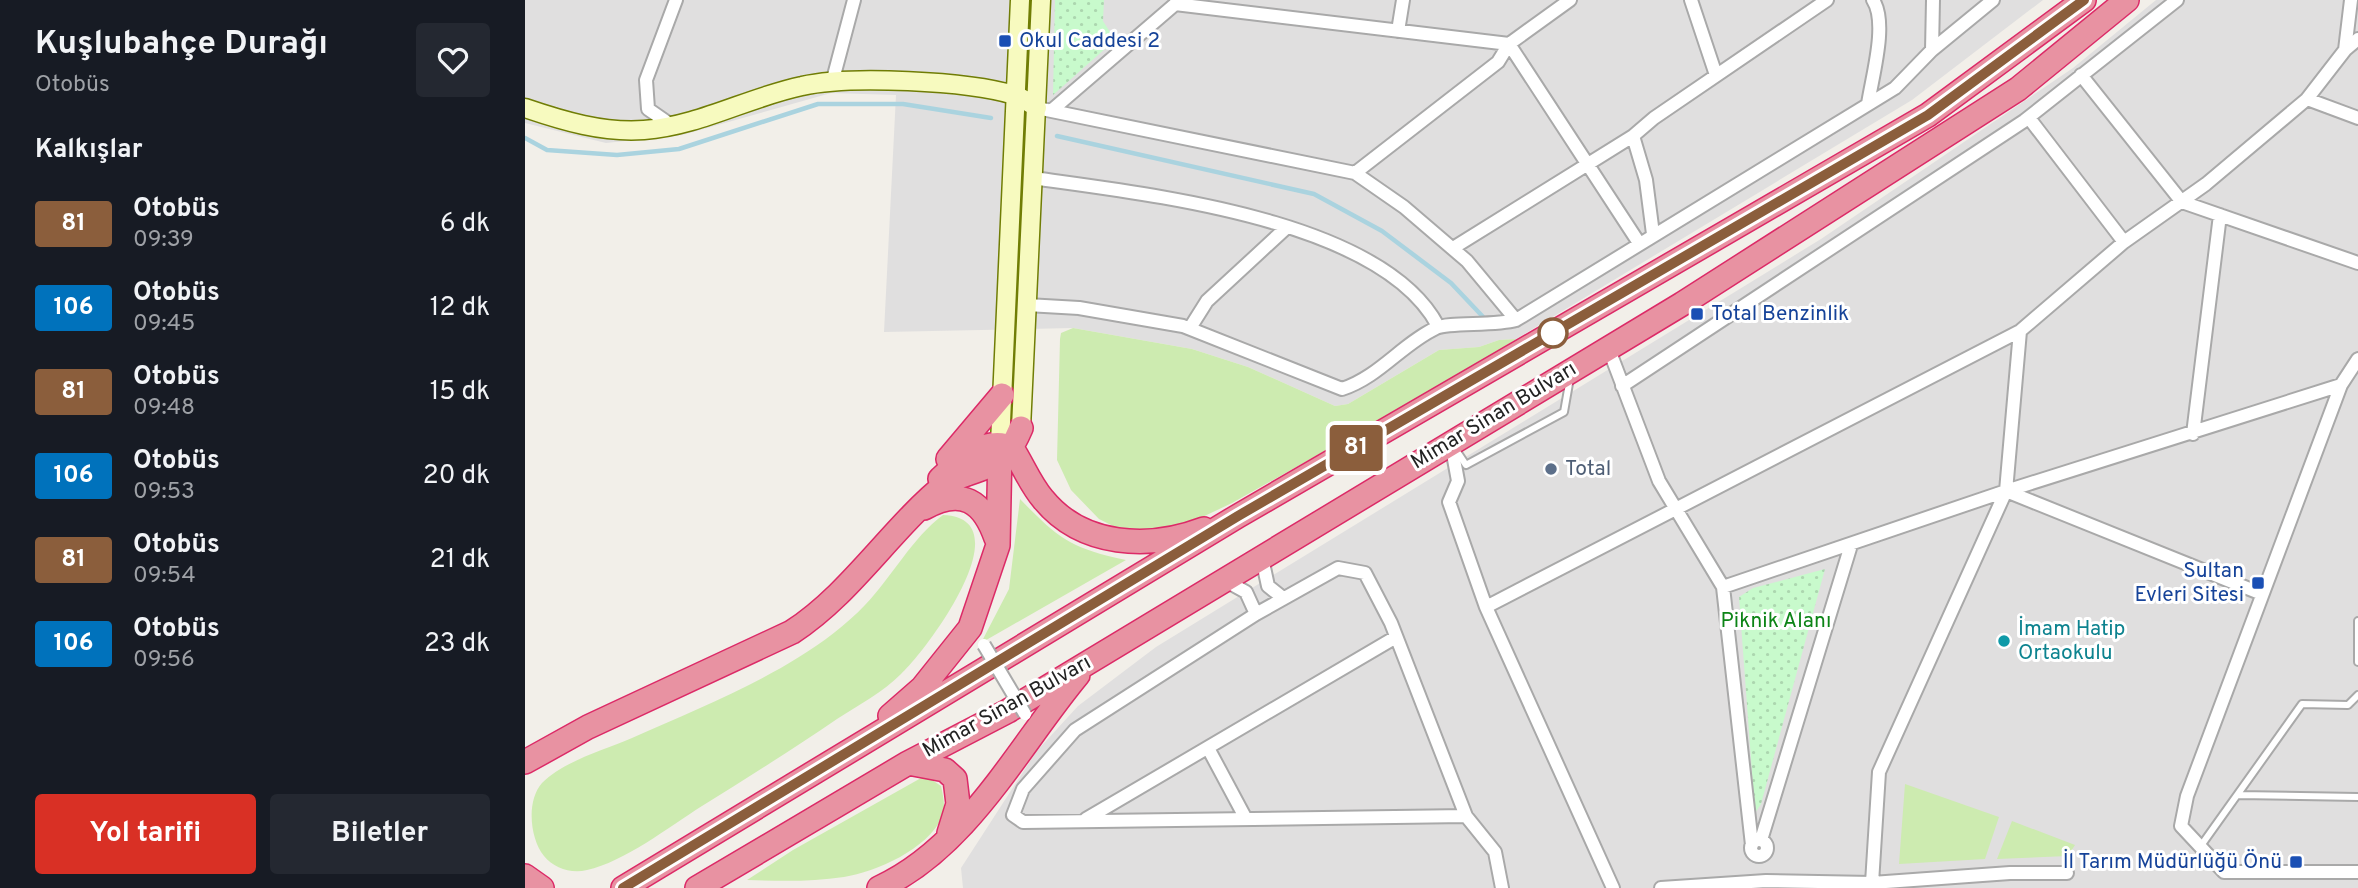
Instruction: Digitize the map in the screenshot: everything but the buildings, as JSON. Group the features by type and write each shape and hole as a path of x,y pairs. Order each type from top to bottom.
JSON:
{"highway":[{"path":"623,888 1238,516 1928,115 2084,0"},
{"name":"Mimar Sinan Bulvarı","path":"697,888 908,763 1008,711 1226,581 1571,368 1682,304 2018,89 2127,0"},
{"path":"909,517 933,478 1002,395"},
{"path":"1008,446 1041,498 1069,523 1087,534 1153,541 1190,534 1238,516"},
{"path":"525,762 588,727 792,632 815,617 909,517 941,478 970,453 1008,446"},
{"path":"846,755 922,688 970,628 998,545 1008,446"},
{"path":"909,517 940,499 959,499 974,503 987,514 998,545"},
{"path":"879,888 918,867 940,848 971,814 1041,719 1089,662"},
{"path":"908,763 945,770 955,779 958,804 953,825 940,848"},
{"path":"525,876 542,888"}],"street":[{"path":"671,125 648,109 646,80 676,0"},
{"path":"832,83 854,0"},
{"path":"1008,446 1002,395 1020,0"},
{"path":"1008,446 1027,305 1033,178 1044,109 1041,0"},
{"path":"1398,31 1403,0"},
{"path":"1355,173 1498,62 1509,44 1570,0"},
{"path":"1691,0 1716,75"},
{"path":"1453,248 1633,136 1654,118 1827,0"},
{"path":"1868,104 1878,43 1879,9 1873,0"},
{"path":"1932,50 1934,0"},
{"path":"1027,305 1079,308 1190,328 1342,389 1359,383 1438,326 1501,325 1516,320 1895,88 1932,50 1993,0"},
{"path":"1622,386 2029,118 2177,0"},
{"path":"2345,50 2351,0"},
{"path":"1044,109 1177,2 1509,44"},
{"path":"1486,607 2020,331 2124,243 2182,202 2307,99 2345,50 2358,39"},
{"path":"1509,44 1639,243"},
{"path":"2081,75 2182,202 2358,263"},
{"path":"525,108 598,129 645,130 671,125 804,85 954,83 1015,95 1044,109 1355,173 1404,207 1468,261 1516,320"},
{"path":"2307,99 2358,118"},
{"path":"2029,118 2124,243"},
{"path":"1633,136 1646,180 1653,234"},
{"path":"1033,178 1232,211 1335,245 1392,275 1428,307 1438,326"},
{"path":"2193,433 2220,215"},
{"path":"1190,328 1207,302 1286,228"},
{"path":"1872,883 1879,772 2006,491 2020,331"},
{"path":"1608,347 1659,481 1723,587 1756,843"},
{"path":"2358,359 2341,386 2262,594 2187,796 2181,826 2224,872 2358,872"},
{"path":"1723,587 2006,491 2341,386"},
{"path":"1451,443 1458,481 1449,502 1486,607 1613,888"},
{"path":"2006,491 2262,594"},
{"path":"1756,843 1851,545"},
{"path":"1262,558 1268,586 1283,598"},
{"path":"1466,816 1023,822 1013,815 1023,789 1075,730 1256,614 1338,568 1365,573 1396,637 1466,816 1495,852 1502,888"},
{"path":"1226,581 1246,592 1256,614"},
{"path":"1083,821 1396,637"},
{"path":"984,645 1024,714"},
{"path":"1207,748 1246,819"},
{"path":"1756,843 1767,848 1762,856 1766,881"},
{"path":"1661,888 1766,881 1872,883 2010,873 2067,873"}],"lane":[{"path":"1451,443 1466,465 1564,412 1571,368"},
{"path":"2358,621 2358,662"},
{"path":"2199,848 2302,704 2348,705 2358,695"},
{"path":"2238,795 2358,797"}],"shaded area":[{"path":"525,0 2043,0 1912,100 1516,339 1499,340 1479,347 1439,350 1348,404 1335,406 1248,367 1192,349 1073,328 884,332 896,95 831,93 682,135 606,143 525,123"},
{"path":"2156,0 2358,0 2358,888 963,888 961,868 1036,752 1078,706 1156,647 1821,239 2073,68"}],"green space":[{"path":"1055,0 1104,0 1103,21 1115,40 1053,95"},
{"path":"1073,328 1192,349 1248,367 1335,406 1348,404 1439,350 1479,347 1499,340 1516,339 1472,368 1232,503 1194,521 1151,530 1115,527 1099,519 1071,490 1057,460 1060,339 1061,333"},
{"path":"1020,499 1045,524 1067,540 1091,551 1126,560 981,643 1009,589"},
{"path":"943,515 966,522 975,538 973,560 963,587 947,614 914,660 894,681 616,860 587,870 575,871 558,867 544,856 533,830 532,810 537,791 551,775 585,757 739,690 808,652 842,627 865,605 912,546"},
{"name":"Piknik Alanı","path":"1825,569 1761,804 1755,813 1739,597 1753,588"},
{"path":"921,778 929,778 941,786 944,801 942,817 925,839 900,857 871,870 844,877 783,881 747,880 793,850"},
{"path":"1905,784 1999,817 1985,859 1899,864"},
{"path":"2012,821 2075,845 2068,856 1997,859"}],"waterway":[{"path":"525,138 547,150 617,155 679,149 818,104 903,104 991,118"},
{"path":"1057,136 1314,194 1382,231 1451,283 1486,320"}],"bus line":[{"name":"81","path":"623,888 1238,516 1928,115 2084,0"}],"place":[{"name":"Okul Caddesi 2","path":"1005,41"},
{"name":"Total Benzinlik","path":"1697,314"},
{"name":"Total","path":"1551,469"},
{"name":"Sultan Evleri Sitesi","path":"2258,583"},
{"name":"İmam Hatip Ortaokulu","path":"2004,641"},
{"name":"İl Tarım Müdürlüğü Önü","path":"2296,862"}]}
